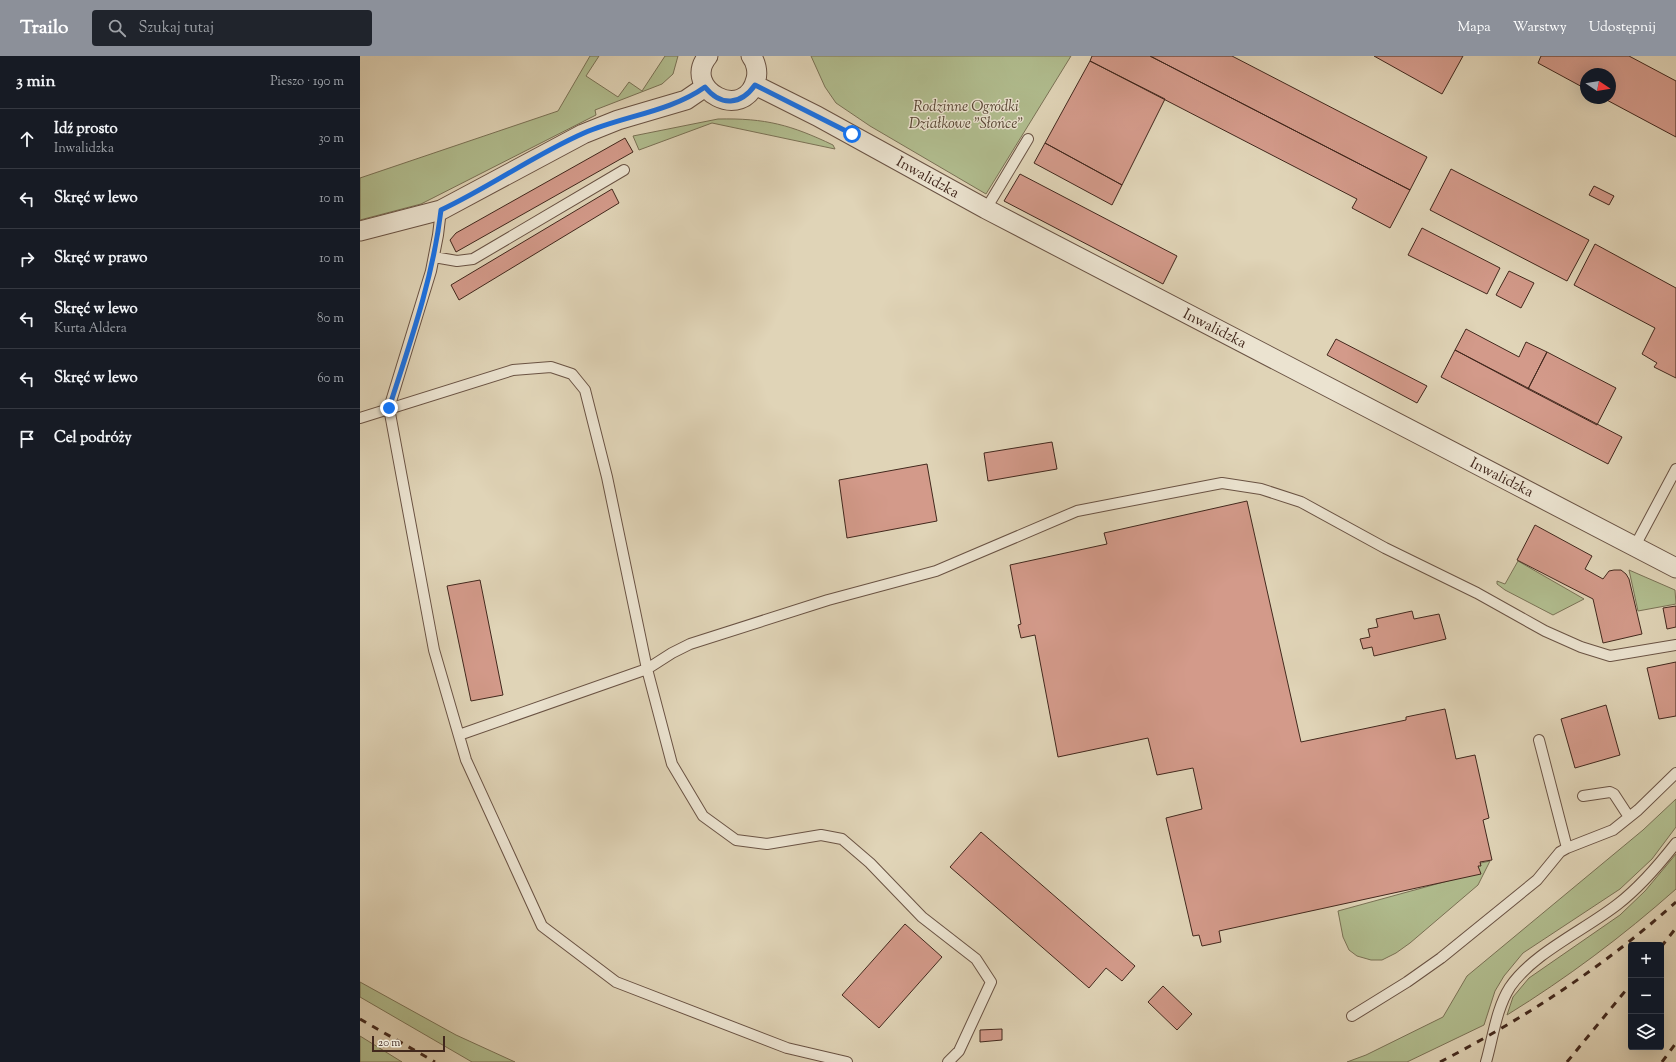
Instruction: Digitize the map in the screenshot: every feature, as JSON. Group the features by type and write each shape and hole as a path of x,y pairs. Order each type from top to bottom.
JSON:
{"street":[{"path":"708,56 702,69 702,78 705,87 711,94 720,100 730,101 741,99 749,93 755,85 757,76 756,66 751,56"},
{"name":"Inwalidzka","path":"755,85 817,116 986,209 1676,568"},
{"path":"360,231 441,210 583,134 618,120 686,100 705,87"}],"lane":[{"path":"986,209 1028,139"},
{"path":"434,257 457,261 473,259 624,170"},
{"path":"441,210 434,257 409,347 389,408 434,650 466,760 542,926 616,982 787,1048 847,1062"},
{"path":"360,418 513,370 551,367 572,374 585,390 605,470 648,669 672,764 703,816 736,840 766,844 821,835 842,839 870,863 922,917 976,959 991,982 959,1051 948,1062"},
{"path":"1635,546 1676,469"},
{"path":"459,735 648,669 672,653 690,644 828,600 936,571 1077,511 1222,483 1261,489 1301,502 1385,548 1477,593 1545,631 1581,647 1610,656 1676,645"},
{"path":"1539,740 1567,848"},
{"path":"1352,1016 1441,958 1537,880 1560,852 1608,832 1630,817 1676,773"},
{"path":"1583,796 1610,792 1614,794 1630,817"},
{"path":"1486,1062 1500,1010 1510,988 1526,969 1617,905 1641,885 1676,843"}],"green space":[{"path":"590,56 599,56 586,76 618,97 629,82 642,91 665,56 678,56 673,74 662,84 595,110 596,115 421,204 360,220 360,178 558,111"},
{"name":"Rodzinne Ogródki Działkowe \"Słońce\"","path":"811,56 1071,56 986,194 870,126 836,103 825,87"},
{"path":"718,119 750,120 778,124 818,138 833,145 835,149 712,123 639,150 633,136"},
{"path":"1518,561 1584,599 1553,615 1505,590 1497,584 1497,581 1505,584"},
{"path":"1629,570 1675,590 1676,604 1638,611"},
{"path":"1676,799 1676,827 1652,859 1620,889 1523,953 1504,976 1495,991 1484,1025 1407,1062 1347,1062 1366,1055 1443,1017 1467,976 1643,830"},
{"path":"1676,854 1676,889 1594,956 1507,1015 1513,997 1529,978 1620,915 1645,891"},
{"path":"1490,861 1478,885 1410,943 1396,953 1382,960 1371,960 1357,956 1349,950 1343,937 1338,911 1473,874 1472,865"},
{"path":"360,982 456,1035 515,1062 472,1062 360,997"},
{"path":"360,1036 402,1062 360,1062"}],"building":[{"path":"1092,56 1150,56 1410,190 1390,228 1352,208 1357,199 1090,61"},
{"path":"1150,56 1232,56 1427,157 1410,190"},
{"path":"1374,56 1463,56 1442,94"},
{"path":"1541,56 1629,56 1676,81 1676,137 1614,104 1616,104 1616,68 1580,68 1580,86 1538,63"},
{"path":"1090,61 1165,99 1122,185 1045,143"},
{"path":"625,138 633,152 456,252 450,240 456,233"},
{"path":"1045,143 1122,185 1112,205 1034,163"},
{"path":"1451,169 1589,240 1567,281 1430,210"},
{"path":"1020,174 1177,256 1163,284 1004,201"},
{"path":"1594,186 1614,196 1609,205 1589,195"},
{"path":"612,189 619,203 459,300 451,285"},
{"path":"1422,228 1500,268 1487,294 1408,255"},
{"path":"1595,244 1676,288 1676,378 1654,367 1657,363 1642,354 1655,328 1574,285"},
{"path":"1509,271 1534,283 1521,308 1496,295"},
{"path":"1466,329 1519,357 1526,342 1547,352 1528,389 1455,350"},
{"path":"1336,339 1427,386 1417,403 1327,355"},
{"path":"1455,350 1622,437 1608,464 1441,377"},
{"path":"1547,352 1616,388 1597,425 1528,389"},
{"path":"1052,442 1057,469 988,481 984,453"},
{"path":"927,464 937,521 847,538 839,480"},
{"path":"1247,501 1301,742 1406,720 1406,717 1445,709 1456,759 1475,755 1489,818 1483,820 1492,860 1480,862 1481,866 1478,866 1481,874 1219,931 1221,942 1202,946 1199,935 1193,936 1166,818 1202,809 1193,768 1157,775 1148,738 1058,757 1035,635 1021,638 1018,625 1021,624 1010,565 1107,544 1104,533"},
{"path":"1535,525 1592,556 1585,569 1603,579 1609,571 1621,570 1626,574 1629,579 1642,634 1603,643 1593,599 1517,560"},
{"path":"480,580 503,695 471,701 447,586"},
{"path":"1676,606 1676,627 1667,629 1663,608"},
{"path":"1412,611 1414,619 1439,614 1446,639 1374,656 1372,647 1363,649 1360,639 1370,637 1368,629 1378,627 1376,619"},
{"path":"1676,662 1676,716 1659,719 1647,668"},
{"path":"1606,705 1620,755 1575,768 1561,719"},
{"path":"981,832 1135,966 1122,981 1106,968 1089,988 950,867"},
{"path":"905,924 942,957 879,1028 842,995"},
{"path":"1163,986 1192,1014 1177,1030 1148,1002"},
{"path":"1002,1029 1002,1040 980,1042 980,1030"}],"railway":[{"path":"1440,1062 1503,1027 1563,990 1621,948 1676,902"},
{"path":"1664,943 1676,928"},
{"path":"1567,1062 1628,988"},
{"path":"360,1019 435,1062"},
{"path":"1662,1062 1676,1043"}],"route":[{"path":"389,408 409,347 431,271 441,210 557,146 618,120 686,100 705,87 711,94 720,100 730,101 741,99 749,93 755,85 852,134"}]}
